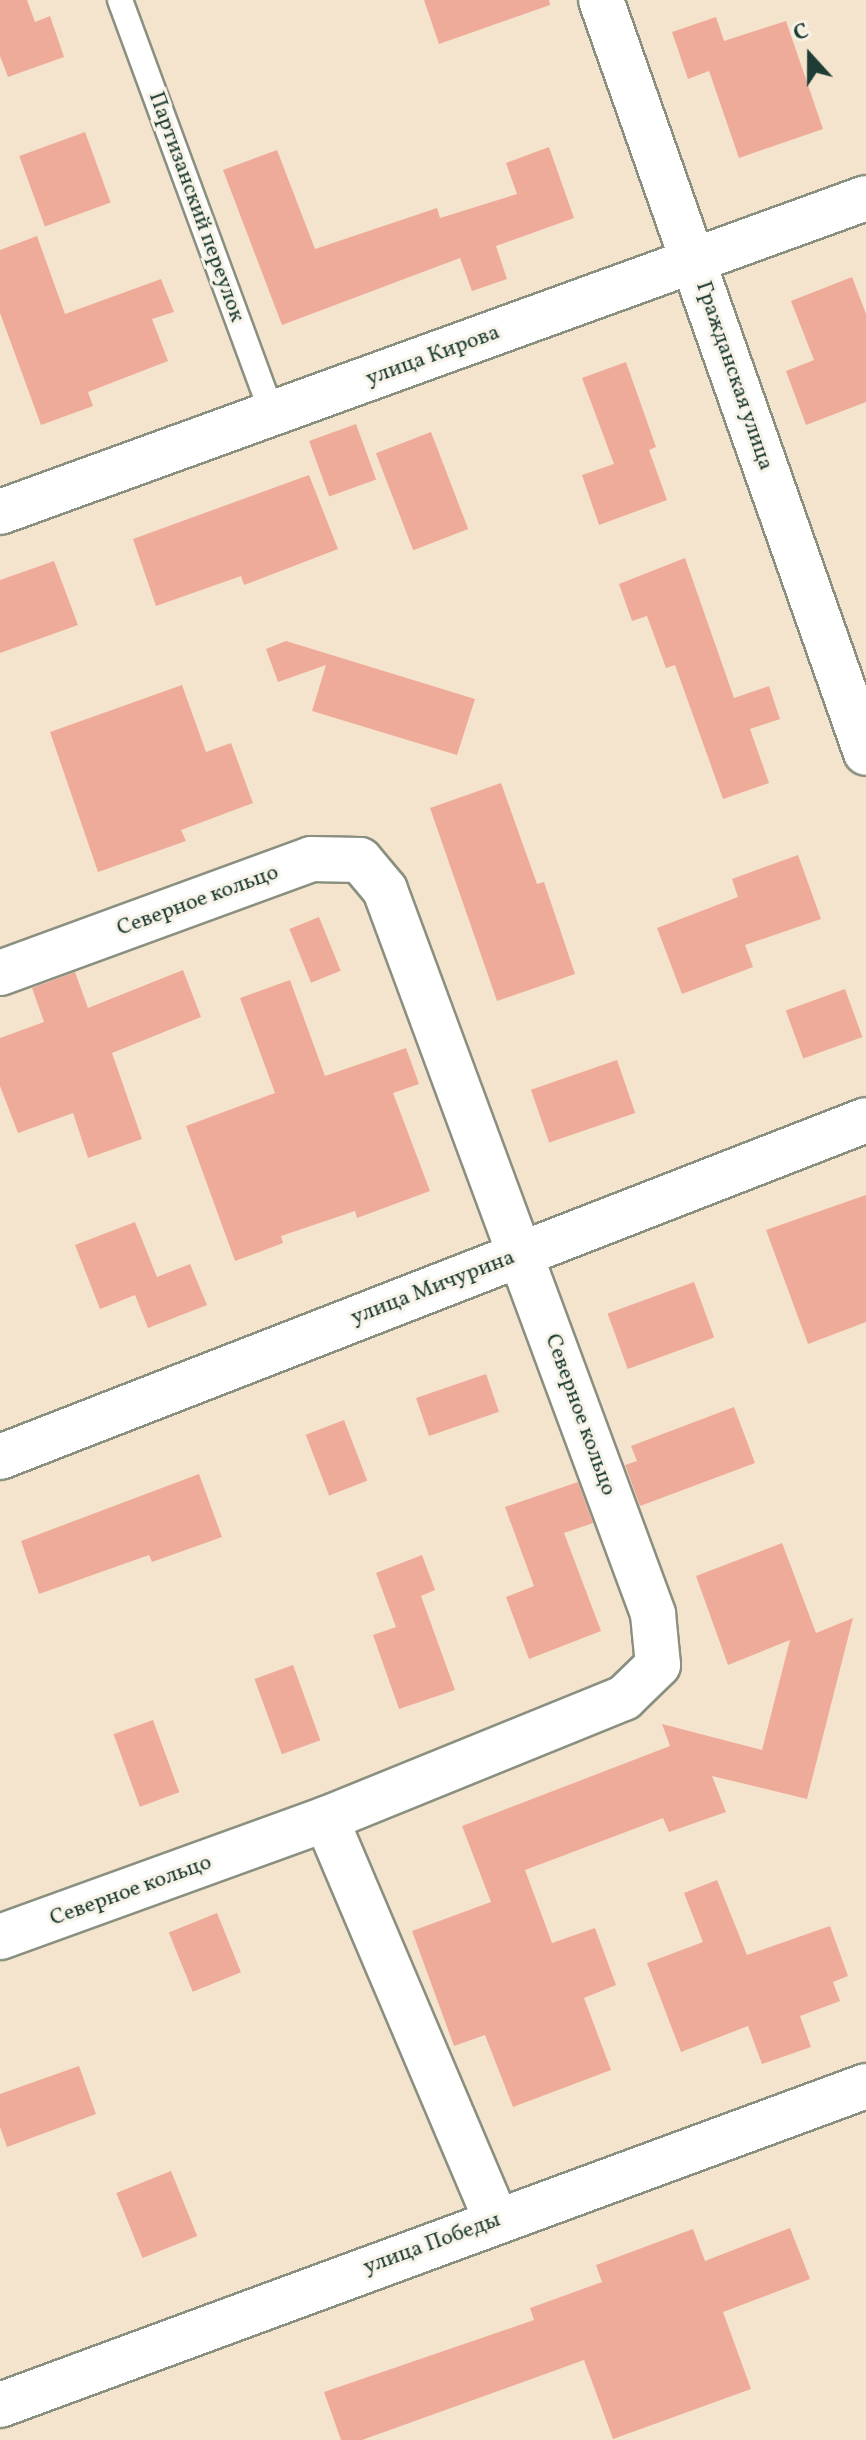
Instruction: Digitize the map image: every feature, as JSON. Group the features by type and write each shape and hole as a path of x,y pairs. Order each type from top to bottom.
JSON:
{"street":[{"name":"Гражданская улица","path":"601,0 866,753"},
{"name":"улица Кирова","path":"0,512 694,263 866,198"},
{"name":"Северное кольцо","path":"0,973 311,859 360,860 385,890 520,1254 653,1614 658,1665 624,1698 326,1819 0,1937"},
{"name":"улица Мичурина","path":"0,1457 866,1120"},
{"path":"326,1819 496,2220"},
{"name":"улица Победы","path":"0,2405 866,2086"}],"lane":[{"name":"Партизанский переулок","path":"120,0 272,414"}],"building":[{"path":"0,0 27,0 35,22 50,16 64,57 8,77 0,56"},
{"path":"424,0 549,0 550,5 439,44"},
{"path":"716,17 724,41 786,21 823,129 739,158 709,71 688,79 672,32"},
{"path":"85,132 111,202 45,226 19,156"},
{"path":"549,147 574,218 496,246 507,279 472,291 460,258 282,325 223,170 277,150 315,249 437,208 440,218 517,194 506,163"},
{"path":"37,236 65,314 161,279 174,312 152,319 168,361 88,392 93,406 41,425 0,313 0,250"},
{"path":"852,277 866,314 866,402 806,425 786,371 814,360 791,301"},
{"path":"626,362 656,447 649,450 667,500 599,525 582,475 614,464 582,378"},
{"path":"356,424 376,479 329,497 309,441"},
{"path":"431,432 468,529 413,550 376,453"},
{"path":"309,475 338,549 244,585 241,576 156,606 133,539"},
{"path":"685,558 734,698 769,686 780,719 750,729 769,783 723,799 675,665 666,668 647,616 632,621 619,584"},
{"path":"54,561 78,625 0,653 0,580"},
{"path":"286,641 475,699 457,755 312,711 326,665 278,682 266,649"},
{"path":"182,685 206,752 231,743 253,803 181,830 186,841 98,872 50,732"},
{"path":"501,783 537,884 544,882 575,974 497,1001 430,808"},
{"path":"798,855 821,919 745,945 753,967 682,994 657,928 738,897 732,879"},
{"path":"319,917 341,971 311,983 289,929"},
{"path":"183,970 201,1017 112,1053 142,1139 88,1158 73,1113 18,1133 0,1086 0,1038 44,1022 32,988 75,972 88,1008"},
{"path":"290,980 325,1076 406,1048 419,1084 393,1093 430,1191 357,1218 355,1211 281,1236 283,1243 235,1261 186,1126 275,1093 240,998"},
{"path":"845,989 862,1037 803,1058 786,1011"},
{"path":"617,1060 635,1113 549,1143 531,1090"},
{"path":"866,1195 866,1322 808,1344 766,1230"},
{"path":"135,1222 157,1277 190,1264 207,1305 148,1328 135,1295 100,1309 75,1245"},
{"path":"694,1282 714,1337 628,1369 608,1313"},
{"path":"486,1374 499,1412 429,1436 416,1398"},
{"path":"734,1407 755,1463 640,1506 625,1465 637,1461 631,1446"},
{"path":"344,1420 367,1481 329,1495 306,1435"},
{"path":"199,1474 222,1537 152,1562 149,1555 39,1594 21,1541"},
{"path":"578,1482 593,1523 564,1533 601,1631 529,1659 506,1597 534,1586 505,1507"},
{"path":"782,1543 816,1633 853,1618 807,1799 712,1776 726,1812 669,1832 663,1818 525,1870 552,1943 595,1928 616,1985 584,1998 611,2070 513,2107 485,2035 454,2046 412,1931 491,1902 462,1826 670,1746 662,1724 762,1750 790,1640 728,1665 696,1576"},
{"path":"422,1555 435,1590 421,1596 455,1690 399,1709 373,1635 396,1627 376,1573"},
{"path":"293,1665 320,1740 282,1754 254,1679"},
{"path":"153,1720 179,1792 140,1807 114,1734"},
{"path":"717,1880 747,1955 830,1926 848,1976 833,1982 840,2001 800,2016 811,2047 762,2064 748,2026 681,2052 647,1963 703,1942 684,1893"},
{"path":"217,1913 241,1972 193,1992 169,1932"},
{"path":"79,2066 96,2114 7,2147 0,2127 0,2094"},
{"path":"171,2171 197,2236 143,2258 116,2193"},
{"path":"790,2228 810,2279 723,2312 751,2389 613,2439 584,2360 362,2440 341,2440 324,2392 534,2320 530,2308 602,2282 596,2265 693,2229 705,2261"}]}
